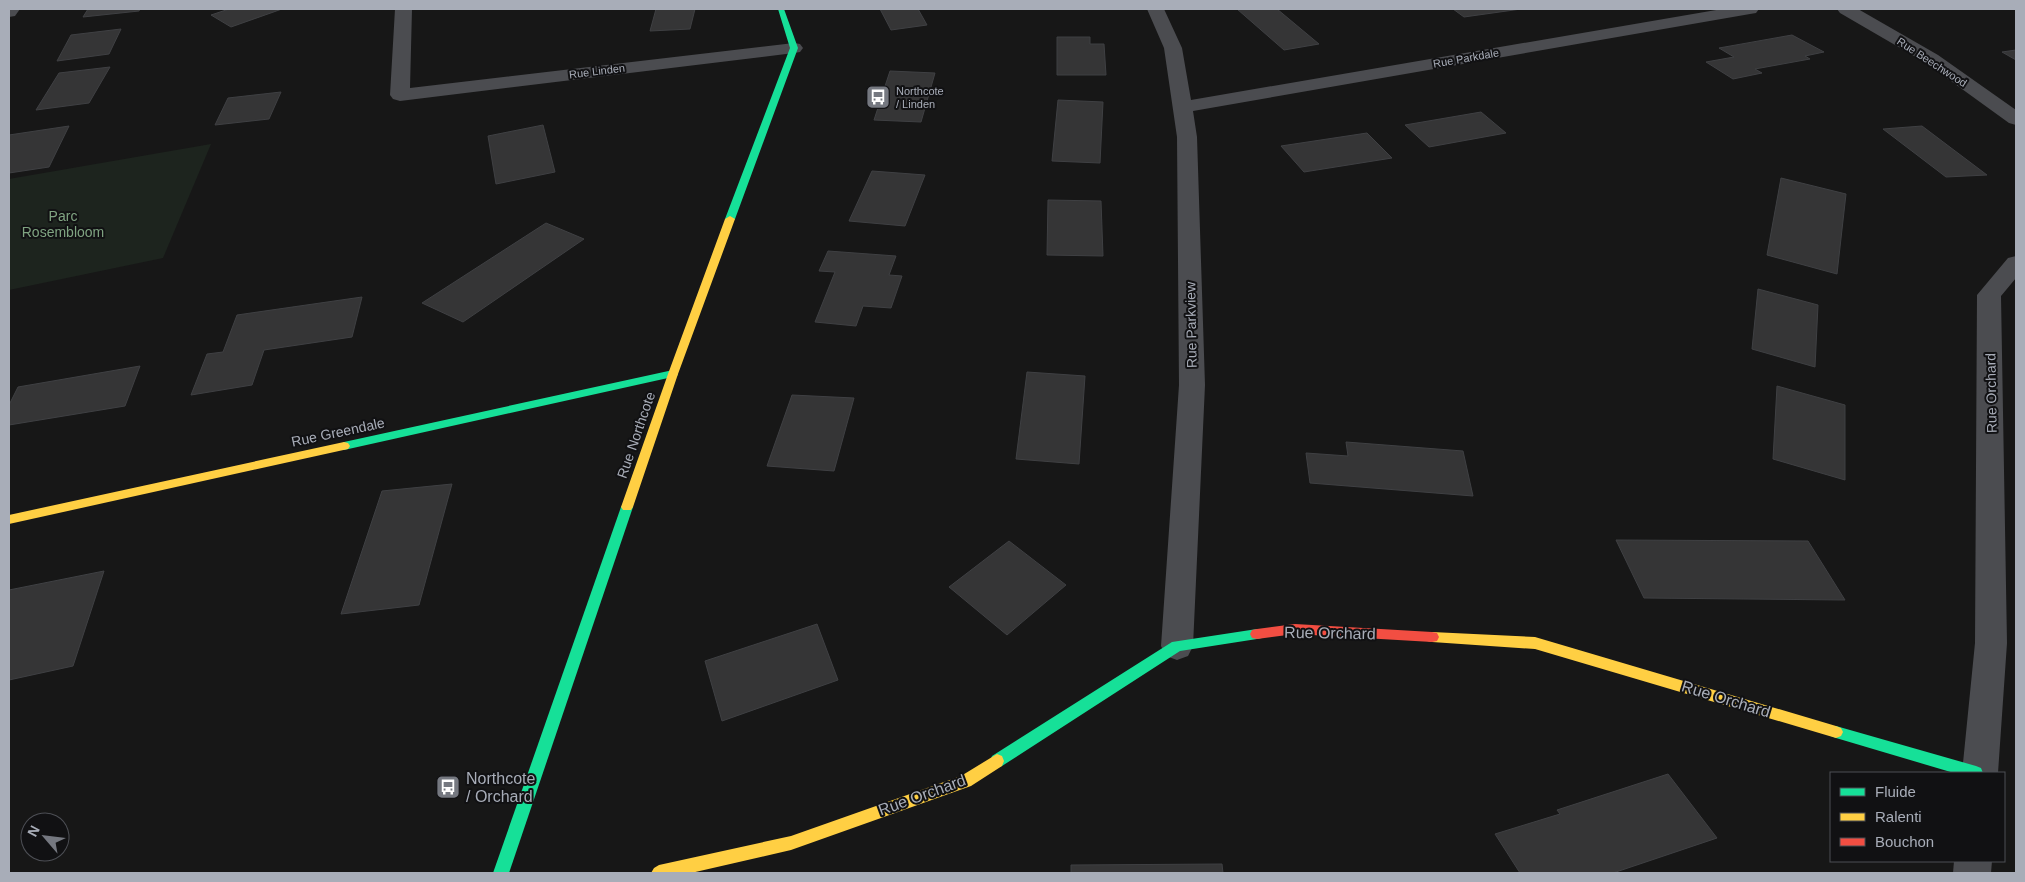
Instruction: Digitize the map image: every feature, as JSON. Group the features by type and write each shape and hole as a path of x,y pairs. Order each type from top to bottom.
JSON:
{"street":[{"name":"Rue Linden","path":"403,9 400,95 794,48"},
{"path":"781,9 794,48"},
{"name":"Rue Parkview","path":"1155,9 1172,48 1187,137 1192,385 1177,646"},
{"name":"Rue Parkdale","path":"1182,107 1750,9"},
{"name":"Rue Beechwood","path":"1846,9 1932,59 2016,118"},
{"name":"Rue Northcote","path":"501,873 673,374 794,48"},
{"name":"Rue Orchard","path":"1980,772 1991,644 1989,295 2016,262"},
{"name":"Rue Greendale","path":"9,520 673,374"},
{"name":"Rue Orchard","path":"659,873 791,843 966,781 1177,646 1294,629 1535,643 1973,772"}],"green space":[{"name":"Parc Rosembloom","path":"211,144 163,258 9,290 9,179"}],"building":[{"path":"88,9 140,9 139,11 83,17"},
{"path":"229,9 282,9 231,27 211,15"},
{"path":"656,9 695,9 690,29 650,31"},
{"path":"880,9 918,9 927,25 891,30"},
{"path":"1237,9 1277,9 1319,44 1284,50"},
{"path":"1453,9 1521,9 1464,17"},
{"path":"121,29 109,54 57,61 71,35"},
{"path":"1792,35 1824,52 1805,56 1810,59 1755,69 1762,73 1733,79 1706,62 1734,57 1719,48"},
{"path":"1057,37 1090,37 1090,44 1104,44 1106,75 1057,75"},
{"path":"2016,50 2016,60 2002,52"},
{"path":"110,67 89,103 36,110 59,73"},
{"path":"890,71 935,73 921,122 874,120"},
{"path":"281,92 269,119 215,125 228,98"},
{"path":"1058,100 1103,102 1100,163 1052,161"},
{"path":"1481,112 1506,133 1429,147 1405,125"},
{"path":"543,125 555,172 496,184 488,136"},
{"path":"69,126 49,167 9,173 9,135"},
{"path":"1922,126 1987,175 1946,177 1883,129"},
{"path":"1367,133 1392,158 1304,172 1281,146"},
{"path":"872,171 925,175 905,226 849,221"},
{"path":"1781,178 1846,194 1837,274 1767,255"},
{"path":"1048,200 1101,201 1103,256 1047,255"},
{"path":"546,223 584,239 463,322 422,303"},
{"path":"828,251 896,256 889,275 902,276 891,308 863,306 856,326 815,322 835,272 819,271"},
{"path":"1758,289 1818,305 1815,367 1752,349"},
{"path":"362,297 352,337 264,350 252,385 191,395 207,354 223,352 237,315"},
{"path":"140,366 125,406 9,425 9,405 18,387"},
{"path":"1027,372 1085,376 1079,464 1016,459"},
{"path":"1777,386 1845,405 1845,480 1773,459"},
{"path":"792,395 854,398 834,471 767,466"},
{"path":"1346,442 1463,451 1473,496 1310,483 1306,453 1348,456"},
{"path":"452,484 419,605 341,614 382,491"},
{"path":"1616,540 1808,541 1845,600 1644,598"},
{"path":"1009,541 1066,585 1007,635 949,587"},
{"path":"104,571 73,666 9,680 9,590"},
{"path":"817,624 838,680 722,721 705,661"},
{"path":"1668,774 1717,838 1613,873 1520,873 1495,834 1560,814 1557,810"},
{"path":"1222,864 1223,873 1071,873 1071,865"}],"traffic: fast":[{"path":"730,219 794,48 781,9"},
{"path":"344,446 673,374"},
{"path":"501,873 627,507"},
{"path":"997,761 1177,646 1257,634"},
{"path":"1836,732 1973,772"}],"traffic: slow":[{"path":"627,507 730,219"},
{"path":"9,520 344,446"},
{"path":"1432,637 1535,643 1836,732"},
{"path":"659,873 791,843 966,781 997,761"}],"traffic: jam":[{"path":"1257,634 1295,629 1432,637"}],"place":[{"name":"Northcote / Linden","path":"878,97"},
{"name":"Northcote / Orchard","path":"448,787"}]}
